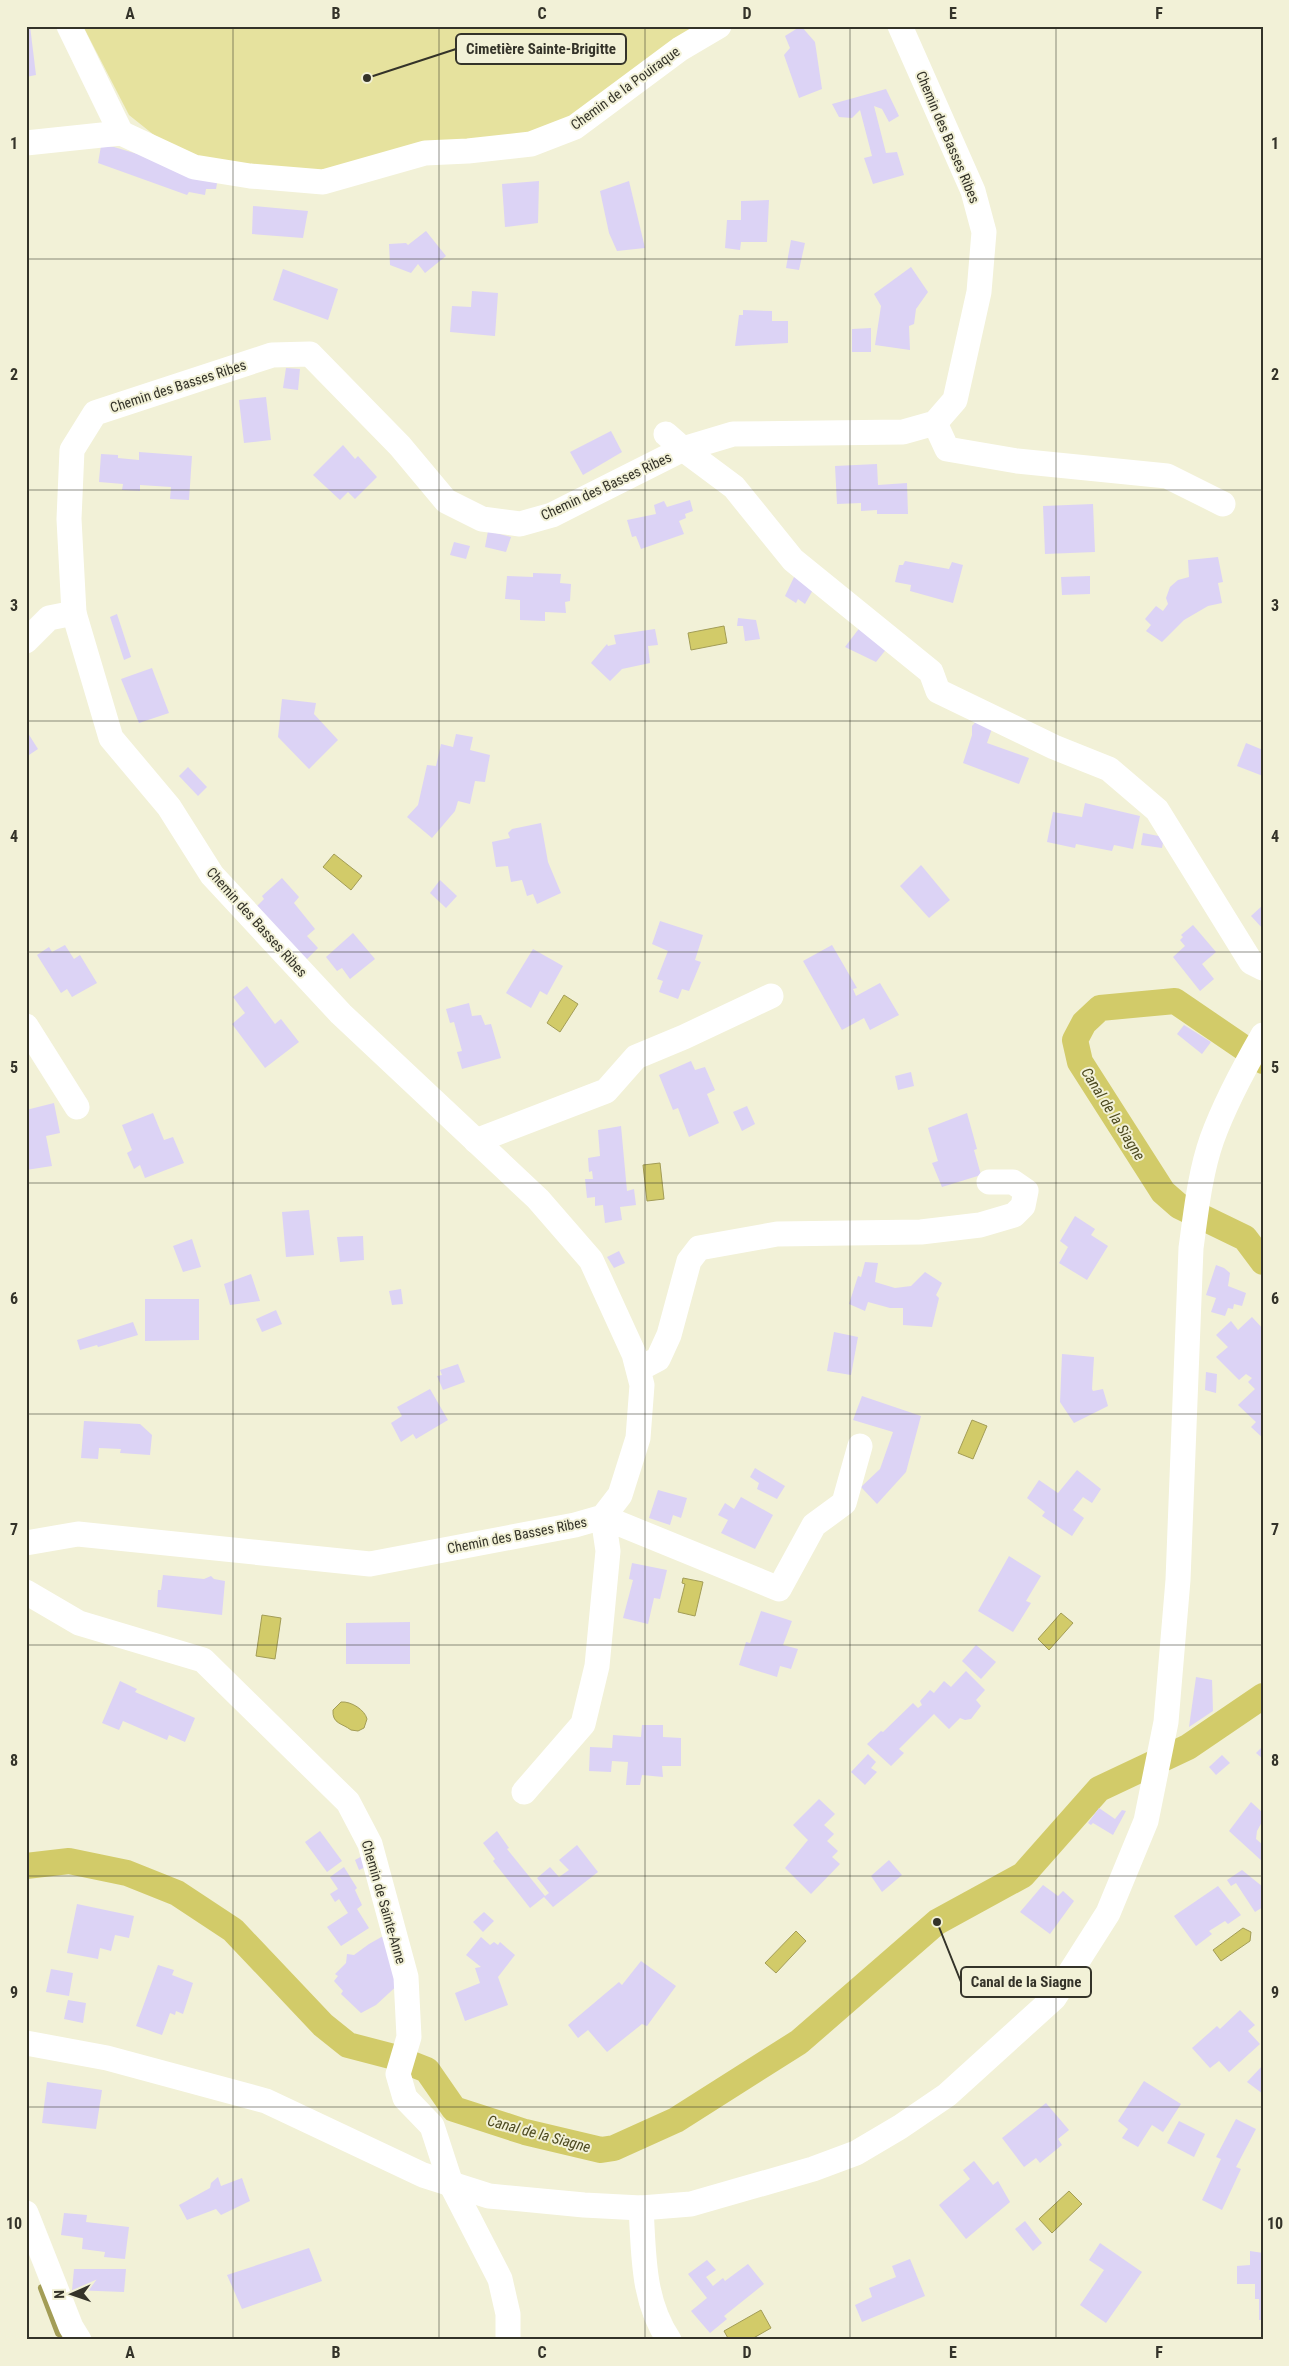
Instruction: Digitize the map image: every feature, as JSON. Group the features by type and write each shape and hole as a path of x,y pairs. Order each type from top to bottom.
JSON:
{"street":[{"path":"26,143 121,133 69,26"},
{"name":"Chemin de la Pouiraque","path":"121,133 194,167 250,176 323,182 425,153 468,152 530,144 575,127 680,49 719,26"},
{"name":"Chemin des Basses Ribes","path":"26,1543 78,1534 370,1564 575,1525 603,1517 620,1495 638,1438 642,1385 639,1369 623,1326 591,1260 538,1198 341,1014 212,875 169,807 111,738 74,613 68,519 72,450 95,413 272,355 310,354 400,446 446,502 482,519 520,524 552,515 675,441 733,434 903,432 935,423 956,400 978,292 984,232 973,191 900,26"},
{"path":"935,423 947,449 1018,462 1167,476 1223,504"},
{"path":"675,441 734,487 793,560 931,672 938,691 1054,746 1109,769 1157,810 1251,962 1263,968"},
{"path":"26,641 49,618 74,613"},
{"path":"476,1140 606,1091 636,1057 684,1037 771,996"},
{"path":"26,1026 76,1107"},
{"path":"26,2043 107,2058 266,2101 423,2175 489,2196 584,2205 641,2208 691,2204 813,2170 856,2153 900,2127 947,2095 1054,1998 1108,1913 1146,1821 1166,1722 1178,1580 1191,1248 1198,1196 1212,1140 1241,1076 1263,1035"},
{"path":"639,1369 658,1359 669,1335 689,1261 699,1248 777,1234 902,1233 980,1225 1014,1215 1023,1206 1026,1191 1013,1182 989,1182"},
{"path":"603,1517 779,1589 814,1525 844,1503 860,1446"},
{"path":"524,1792 583,1724 598,1666 608,1551 603,1517"},
{"name":"Chemin de Sainte-Anne","path":"26,1592 79,1623 203,1660 348,1802 370,1844 406,1977 409,2037 398,2074 405,2098 432,2126 452,2184 500,2279 508,2314 508,2340"},
{"path":"641,2208 645,2283 661,2328 669,2340"},
{"path":"26,2214 71,2327 79,2340"}],"shaded area":[{"path":"83,26 699,26 575,116 502,140 323,174 223,165 169,147 129,115"},
{"path":"724,626 727,643 691,650 688,633"},
{"path":"334,854 362,876 351,890 323,867"},
{"path":"564,995 578,1004 560,1032 547,1023"},
{"path":"660,1163 664,1199 647,1201 643,1165"},
{"path":"972,1420 987,1426 973,1459 958,1453"},
{"path":"683,1578 703,1582 695,1616 678,1612 685,1584 682,1583"},
{"path":"1061,1613 1073,1623 1049,1650 1038,1639"},
{"path":"262,1615 281,1618 275,1659 256,1656"},
{"path":"341,1702 353,1705 364,1712 367,1719 364,1728 358,1731 351,1730 336,1721 333,1710"},
{"path":"1243,1928 1251,1932 1250,1941 1221,1961 1213,1950"},
{"path":"796,1931 806,1941 776,1973 765,1963"},
{"path":"1069,2191 1082,2204 1052,2233 1039,2219"},
{"path":"761,2310 771,2328 750,2340 729,2340 724,2331"}],"building":[{"path":"26,26 30,26 36,75 26,77"},
{"path":"801,26 815,42 822,89 799,98 784,55 790,48 785,36"},
{"path":"886,89 899,116 889,122 882,109 874,106 886,153 897,152 904,175 873,184 864,158 872,156 860,110 852,118 839,117 832,104"},
{"path":"101,146 114,147 218,178 216,189 206,189 205,195 189,192 187,195 98,163"},
{"path":"539,181 538,223 505,227 502,184"},
{"path":"629,181 645,248 617,251 609,233 600,191"},
{"path":"769,200 767,242 741,242 740,250 725,248 727,220 741,220 741,201"},
{"path":"253,206 308,211 303,238 252,234"},
{"path":"426,231 446,256 425,273 418,264 411,273 390,265 389,244 406,243 408,245"},
{"path":"791,240 805,243 799,270 786,268"},
{"path":"911,267 928,292 916,309 914,324 909,326 910,350 875,345 881,306 874,294"},
{"path":"283,269 338,289 328,320 273,300"},
{"path":"472,291 498,293 495,336 450,332 452,306 471,307"},
{"path":"743,310 772,311 772,321 788,321 788,343 735,346 739,315 743,315"},
{"path":"871,328 871,352 852,352 852,329"},
{"path":"286,368 300,369 298,390 283,388"},
{"path":"266,397 271,440 244,443 239,400"},
{"path":"611,431 622,452 583,475 570,452"},
{"path":"343,445 355,459 358,456 377,477 355,499 348,492 340,500 313,475"},
{"path":"139,452 192,456 189,500 170,499 171,487 140,485 140,491 122,490 123,484 99,482 101,454 118,455 118,458 139,460"},
{"path":"877,464 878,485 907,483 908,514 877,514 877,510 861,511 861,503 837,504 835,466"},
{"path":"690,500 693,511 685,514 686,518 679,521 684,534 641,549 636,536 632,537 627,520 656,514 654,505 664,501 667,507"},
{"path":"1093,504 1095,552 1045,554 1043,506"},
{"path":"488,531 511,537 506,552 485,547"},
{"path":"454,542 470,546 466,559 450,555"},
{"path":"1218,557 1223,582 1218,583 1222,603 1208,606 1184,620 1162,642 1146,631 1151,625 1145,619 1156,606 1163,611 1168,604 1166,598 1170,587 1178,580 1189,577 1188,560"},
{"path":"905,561 949,569 952,562 963,565 953,603 910,591 911,585 895,582 899,565 903,565"},
{"path":"533,573 561,574 560,583 571,584 570,601 565,602 566,613 545,612 545,621 520,620 520,600 505,599 507,576 533,577"},
{"path":"795,575 814,588 805,604 798,599 796,603 785,596"},
{"path":"1090,576 1090,594 1062,595 1061,577"},
{"path":"117,614 131,657 124,660 110,617"},
{"path":"738,618 756,620 760,639 745,641 743,626 737,626"},
{"path":"864,622 892,642 876,662 845,647"},
{"path":"655,629 658,645 648,646 650,663 622,669 610,681 591,663 607,644 608,646 616,644 614,635"},
{"path":"152,668 169,713 139,723 121,679"},
{"path":"282,699 316,703 314,714 338,740 309,769 278,737"},
{"path":"980,717 994,723 987,743 1029,758 1019,784 963,763 972,735 972,726"},
{"path":"26,730 38,749 26,757"},
{"path":"456,734 473,737 470,750 490,755 485,782 475,781 470,804 458,801 455,811 432,838 407,817 418,805 427,765 436,766 441,744 453,747"},
{"path":"1246,743 1263,750 1263,776 1237,766"},
{"path":"188,767 207,787 198,796 179,776"},
{"path":"1085,803 1140,816 1133,849 1114,845 1112,851 1076,844 1075,848 1047,842 1053,812 1082,817"},
{"path":"541,823 548,862 561,893 537,904 533,894 527,896 522,880 511,882 508,866 496,867 492,842 510,838 508,833 512,829"},
{"path":"1143,833 1164,837 1162,848 1141,845"},
{"path":"921,865 950,900 929,918 900,886"},
{"path":"282,878 299,897 294,903 315,929 307,936 318,948 306,960 257,906 264,899 262,896"},
{"path":"440,880 457,896 446,908 430,893"},
{"path":"1263,905 1263,929 1251,916"},
{"path":"660,921 703,935 695,960 701,962 689,991 682,989 678,999 659,992 663,981 657,979 668,951 652,944"},
{"path":"1193,925 1216,952 1202,964 1214,979 1200,991 1173,957 1185,946 1180,940 1183,937 1181,935"},
{"path":"353,933 375,959 350,979 342,968 337,971 326,957"},
{"path":"65,945 74,959 80,955 97,983 72,997 67,989 61,993 37,955 49,947 52,952"},
{"path":"832,945 857,988 853,989 856,996 880,983 899,1015 870,1030 864,1018 842,1030 803,961"},
{"path":"533,949 563,966 547,995 540,991 531,1008 506,993"},
{"path":"247,986 275,1024 281,1019 299,1042 265,1068 232,1024 245,1013 233,997"},
{"path":"469,1003 472,1016 481,1015 485,1025 491,1024 501,1058 462,1069 457,1052 462,1051 454,1022 450,1023 446,1009"},
{"path":"1184,1025 1211,1042 1202,1054 1177,1034"},
{"path":"691,1061 695,1070 705,1067 715,1090 707,1094 719,1123 689,1137 678,1108 673,1110 659,1075"},
{"path":"911,1072 914,1086 898,1090 895,1076"},
{"path":"54,1103 60,1133 46,1136 52,1166 26,1170 26,1110"},
{"path":"747,1106 755,1124 742,1131 733,1112"},
{"path":"153,1113 164,1140 173,1137 184,1163 145,1178 140,1165 134,1169 127,1153 132,1150 122,1125"},
{"path":"967,1113 977,1149 974,1150 981,1175 942,1187 932,1163 938,1161 928,1128"},
{"path":"621,1126 627,1191 634,1189 636,1205 620,1207 622,1220 605,1223 603,1205 595,1206 595,1197 587,1198 585,1179 593,1179 592,1171 589,1172 588,1158 600,1156 598,1130"},
{"path":"309,1210 314,1255 286,1257 282,1212"},
{"path":"1075,1216 1095,1229 1091,1235 1108,1246 1087,1280 1059,1263 1068,1247 1060,1241"},
{"path":"363,1236 364,1260 340,1262 337,1237"},
{"path":"192,1239 201,1267 183,1272 173,1246"},
{"path":"619,1251 625,1263 614,1268 607,1257"},
{"path":"865,1262 878,1263 875,1282 895,1288 911,1286 925,1272 942,1283 936,1295 939,1298 932,1327 903,1325 903,1308 890,1308 868,1302 865,1311 849,1304 858,1276 861,1277"},
{"path":"1216,1265 1230,1273 1228,1286 1246,1293 1242,1306 1234,1304 1233,1309 1228,1308 1225,1316 1211,1312 1216,1298 1206,1295"},
{"path":"251,1274 260,1301 230,1305 224,1284"},
{"path":"401,1289 403,1304 392,1305 389,1291"},
{"path":"145,1299 199,1299 199,1340 145,1341"},
{"path":"276,1310 282,1324 262,1332 256,1319"},
{"path":"1252,1317 1263,1329 1263,1438 1251,1427 1256,1422 1238,1405 1255,1389 1248,1382 1252,1378 1246,1374 1239,1380 1216,1357 1228,1347 1216,1335 1231,1321 1238,1330"},
{"path":"133,1322 138,1335 98,1347 97,1345 80,1350 77,1340"},
{"path":"834,1332 858,1337 851,1375 827,1371"},
{"path":"1062,1354 1094,1357 1092,1389 1093,1391 1103,1389 1108,1406 1074,1423 1060,1402"},
{"path":"458,1364 465,1382 443,1390 437,1376 442,1375 440,1370"},
{"path":"1206,1372 1217,1374 1216,1393 1205,1390"},
{"path":"430,1389 448,1420 416,1439 413,1434 401,1442 391,1423 402,1416 397,1407"},
{"path":"862,1396 921,1416 906,1472 877,1504 861,1487 880,1469 893,1432 853,1420"},
{"path":"84,1421 140,1424 152,1435 150,1455 120,1453 121,1449 99,1448 98,1459 81,1458"},
{"path":"755,1468 785,1486 777,1499 757,1489 759,1483 750,1477"},
{"path":"1077,1470 1101,1489 1092,1503 1083,1497 1073,1510 1084,1518 1072,1536 1042,1516 1045,1512 1027,1498 1039,1480 1058,1493"},
{"path":"658,1490 687,1498 681,1518 673,1515 670,1525 649,1518"},
{"path":"741,1497 773,1515 755,1549 721,1533 728,1520 718,1515 725,1503 734,1509"},
{"path":"1009,1556 1041,1576 1026,1601 1031,1603 1013,1632 978,1611"},
{"path":"632,1563 667,1570 660,1599 654,1598 648,1624 623,1618 633,1580 629,1579"},
{"path":"163,1575 204,1579 211,1576 214,1579 225,1581 222,1615 157,1607 158,1590 161,1590"},
{"path":"761,1611 792,1621 783,1645 798,1649 791,1669 780,1666 777,1677 739,1665 746,1642 750,1643"},
{"path":"410,1622 410,1664 346,1664 346,1623"},
{"path":"976,1645 996,1662 981,1679 962,1661"},
{"path":"966,1671 985,1690 976,1700 981,1706 971,1719 965,1720 960,1718 949,1729 934,1714 899,1749 904,1753 891,1766 867,1744 881,1731 883,1732 913,1703 918,1708 922,1705 920,1701 930,1690 934,1693 944,1681 951,1687"},
{"path":"1196,1677 1212,1680 1213,1711 1189,1727"},
{"path":"120,1681 137,1689 135,1692 195,1718 185,1742 169,1735 167,1740 123,1721 119,1730 102,1723"},
{"path":"642,1725 663,1725 663,1737 681,1738 681,1766 662,1766 663,1777 642,1775 640,1785 626,1785 628,1762 612,1761 611,1772 589,1771 590,1747 612,1748 613,1735 641,1737"},
{"path":"1263,1746 1263,1759 1256,1753"},
{"path":"868,1754 876,1762 871,1768 877,1772 865,1785 851,1772"},
{"path":"1222,1755 1230,1763 1216,1775 1209,1767"},
{"path":"819,1799 835,1814 824,1825 834,1834 827,1841 838,1851 832,1857 840,1864 811,1894 785,1868 808,1840 793,1825"},
{"path":"1251,1802 1263,1813 1263,1820 1257,1831 1256,1839 1263,1845 1263,1862 1229,1831"},
{"path":"1099,1808 1115,1819 1122,1810 1126,1811 1113,1835 1093,1823 1091,1825 1088,1823"},
{"path":"320,1831 342,1861 327,1872 305,1842"},
{"path":"497,1831 509,1848 507,1849 545,1896 549,1893 537,1878 550,1867 559,1877 569,1870 559,1860 577,1845 598,1872 553,1907 544,1897 530,1908 493,1861 495,1859 483,1843"},
{"path":"364,1855 368,1866 359,1870 355,1860"},
{"path":"889,1860 902,1875 882,1892 871,1876"},
{"path":"344,1867 357,1888 355,1890 362,1905 357,1909 369,1928 341,1946 327,1927 348,1913 339,1899 335,1902 330,1894 338,1889 330,1877"},
{"path":"1242,1870 1263,1887 1263,1907 1255,1912 1236,1883 1231,1886 1227,1880"},
{"path":"1043,1885 1058,1896 1063,1891 1074,1901 1050,1934 1020,1912"},
{"path":"1218,1886 1241,1915 1228,1924 1225,1921 1209,1931 1212,1934 1196,1946 1174,1916"},
{"path":"77,1904 134,1916 129,1938 115,1935 111,1951 100,1948 98,1959 67,1953"},
{"path":"484,1912 494,1921 483,1932 473,1922"},
{"path":"385,1935 401,1982 376,2005 361,2013 341,1994 343,1991 334,1981 338,1976 335,1974 346,1963 347,1954 354,1955"},
{"path":"481,1937 490,1945 494,1942 498,1945 500,1942 515,1955 498,1977 508,2005 465,2021 455,1993 480,1983 475,1968 481,1967 466,1955"},
{"path":"641,1961 676,1986 647,2026 642,2024 607,2052 588,2030 578,2038 568,2025 619,1982 622,1985"},
{"path":"158,1965 174,1970 172,1975 193,1983 183,2014 176,2011 175,2015 170,2013 162,2035 136,2026"},
{"path":"51,1969 73,1973 69,1996 46,1992"},
{"path":"68,2000 86,2003 83,2023 64,2019"},
{"path":"1240,2010 1255,2025 1248,2031 1260,2044 1229,2072 1219,2061 1210,2068 1192,2048 1217,2026 1220,2029"},
{"path":"1263,2065 1263,2094 1247,2082"},
{"path":"1144,2081 1181,2104 1163,2132 1152,2125 1138,2147 1122,2138 1128,2129 1118,2121"},
{"path":"47,2082 102,2090 96,2129 42,2123"},
{"path":"1046,2103 1069,2130 1058,2139 1062,2145 1040,2163 1036,2158 1024,2167 1002,2138"},
{"path":"1236,2119 1256,2129 1236,2167 1241,2169 1222,2210 1202,2200 1221,2159 1216,2157"},
{"path":"1179,2121 1205,2134 1194,2157 1167,2143"},
{"path":"974,2161 993,2185 998,2181 1010,2202 966,2239 939,2205 970,2179 963,2170"},
{"path":"218,2177 221,2186 242,2178 250,2201 221,2215 216,2209 187,2220 179,2205 210,2188 211,2183"},
{"path":"64,2213 87,2215 86,2222 129,2227 125,2259 104,2257 105,2252 82,2249 83,2238 61,2235"},
{"path":"1025,2221 1042,2243 1033,2251 1015,2229"},
{"path":"1100,2243 1142,2272 1106,2323 1080,2305 1104,2270 1089,2260"},
{"path":"309,2248 322,2281 242,2309 227,2275"},
{"path":"1250,2251 1263,2253 1263,2320 1259,2320 1259,2299 1255,2299 1255,2284 1237,2284 1237,2266 1250,2265"},
{"path":"910,2259 925,2296 862,2322 855,2305 872,2297 869,2288 896,2277 892,2266"},
{"path":"707,2260 716,2270 706,2277 713,2286 723,2278 725,2281 748,2264 764,2284 724,2316 727,2319 710,2333 691,2311 707,2298 688,2274"},
{"path":"74,2269 126,2269 124,2292 72,2290"}],"waterway":[{"name":"Canal de la Siagne","path":"1263,1061 1175,1001 1100,1008 1084,1023 1075,1040 1080,1062 1163,1192 1179,1206 1245,1238 1263,1262"},
{"name":"Canal de la Siagne","path":"26,1866 69,1861 127,1873 177,1893 233,1930 323,2025 348,2045 394,2057 427,2070 454,2109 525,2132 601,2150 614,2148 676,2120 799,2042 937,1922 1023,1875 1099,1789 1188,1747 1263,1696"},
{"path":"42,2288 59,2333 68,2338"}],"place":[{"name":"Cimetière Sainte-Brigitte","path":"367,78"},
{"name":"Canal de la Siagne","path":"937,1922"}]}
